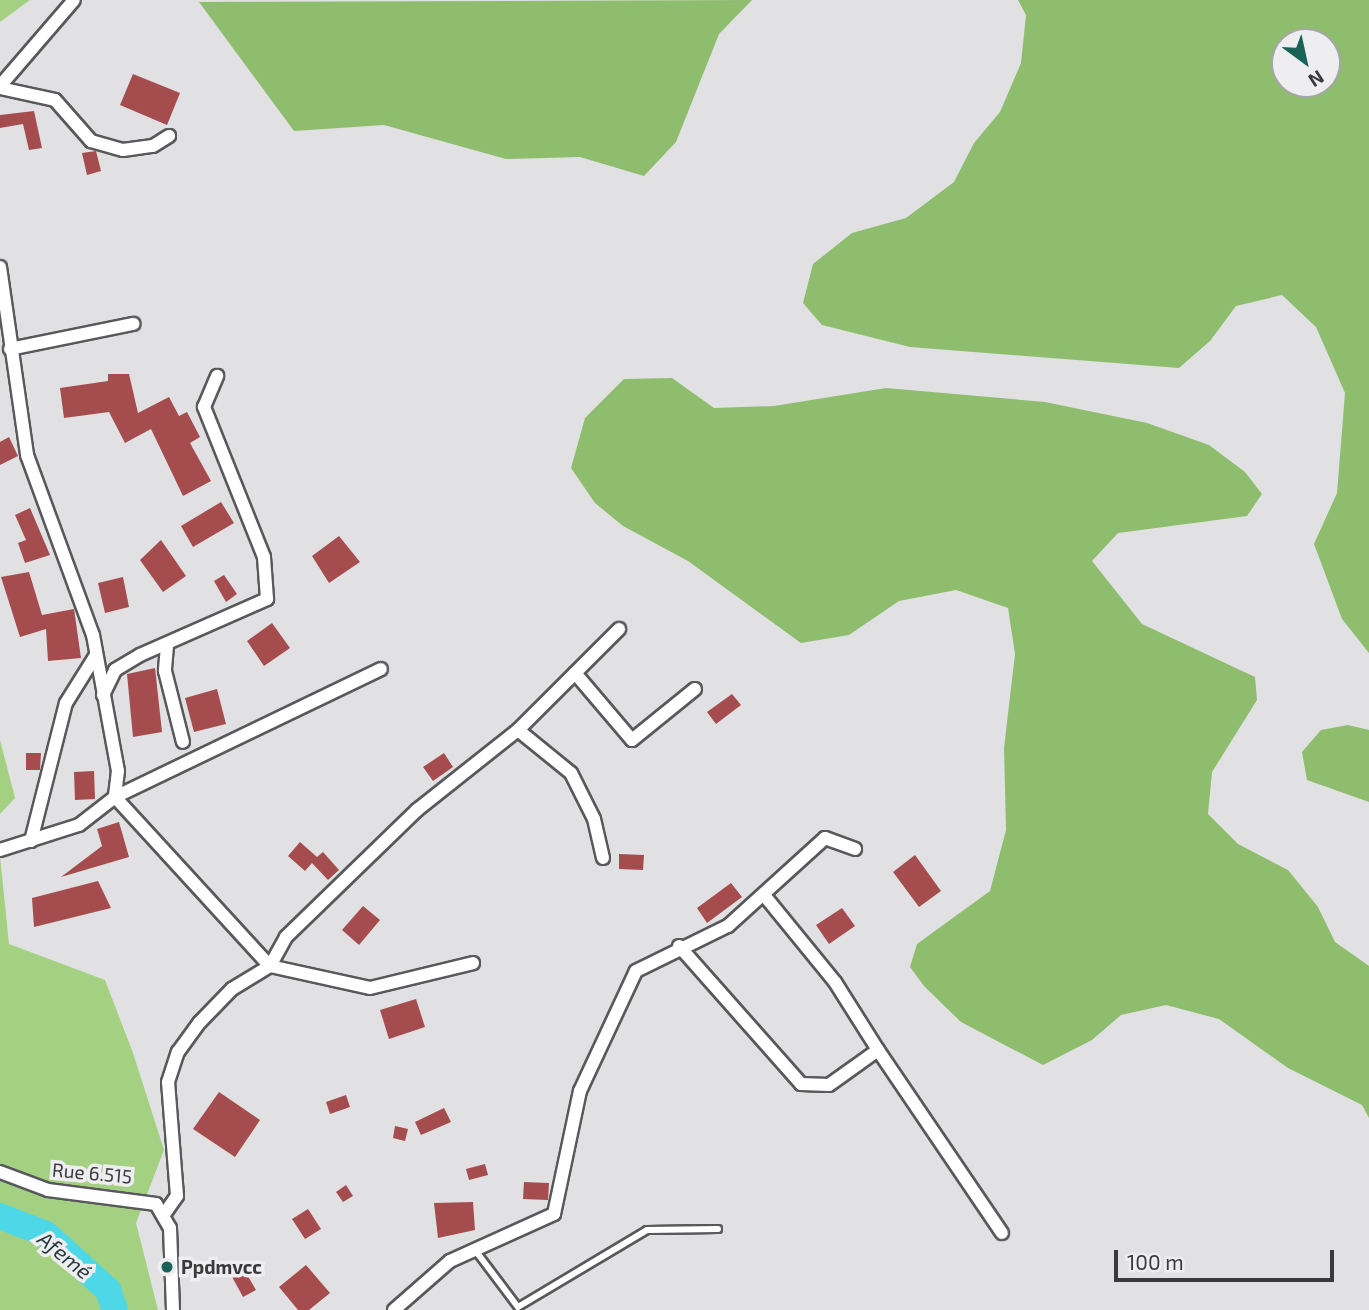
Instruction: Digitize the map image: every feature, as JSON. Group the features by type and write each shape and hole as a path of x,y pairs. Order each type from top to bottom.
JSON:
{"street":[{"path":"74,0 0,87 55,100 66,120 91,141 123,150 153,146 169,136"},
{"path":"0,267 10,349 37,490 96,655 118,771 115,797 270,965 370,988 472,963"},
{"path":"10,349 133,324"},
{"path":"103,695 115,670 267,599 264,557 204,407 217,376"},
{"path":"173,1310 165,1213 177,1196 168,1082 178,1052 232,989 270,965 286,937 417,810 518,730 619,629"},
{"path":"167,646 165,671 183,743"},
{"path":"31,841 66,704 96,655"},
{"path":"0,850 79,825 115,797 381,669"},
{"path":"575,673 632,740 695,689"},
{"path":"518,730 571,772 594,819 603,858"},
{"path":"394,1310 428,1277 475,1250 554,1214 570,1123 612,1013 636,971 679,946 728,926 825,838 855,849"},
{"path":"764,895 835,982 1002,1233"},
{"path":"679,946 801,1084 830,1085 878,1050"},
{"name":"Rue 6.515","path":"0,1172 48,1190 147,1199 165,1213"}],"lane":[{"path":"475,1250 518,1307 647,1230 718,1229"}],"green space":[{"path":"0,0 30,0 0,22"},
{"path":"752,0 719,34 676,142 644,176 580,157 506,159 384,125 294,131 199,2"},
{"path":"1018,0 1369,0 1369,653 1342,619 1314,544 1337,493 1345,393 1316,327 1282,295 1236,306 1210,341 1179,368 910,347 822,325 803,303 813,264 852,233 906,218 954,182 974,143 1000,112 1021,63 1026,15"},
{"path":"672,378 714,408 774,406 886,388 1045,402 1147,423 1209,445 1245,472 1262,494 1247,516 1118,533 1092,561 1142,624 1255,677 1257,700 1212,772 1208,814 1238,844 1288,870 1318,907 1335,942 1369,966 1369,1118 1362,1105 1288,1068 1219,1019 1166,1005 1121,1015 1092,1040 1043,1065 961,1022 924,986 910,967 917,944 990,891 1006,830 1004,748 1015,654 1008,608 956,590 899,601 849,635 801,643 688,561 623,526 595,503 571,468 585,418 624,379"},
{"path":"1348,725 1369,730 1369,802 1307,780 1302,752 1321,730"},
{"path":"0,740 15,798 0,814"},
{"path":"0,856 9,944 105,980 133,1053 164,1150 136,1223 158,1310 0,1310"}],"building":[{"path":"133,74 180,93 167,125 120,105"},
{"path":"34,111 42,148 29,150 23,124 0,128 0,115"},
{"path":"96,151 101,171 87,175 82,153"},
{"path":"108,374 129,374 138,413 169,397 179,416 187,412 200,437 190,443 211,481 183,496 151,429 125,443 109,412 64,418 60,388 108,381"},
{"path":"9,437 18,456 0,465 0,442"},
{"path":"221,502 234,523 193,547 181,526"},
{"path":"30,508 50,555 25,563 18,543 26,540 15,515"},
{"path":"339,536 360,562 329,583 312,556"},
{"path":"161,540 186,576 163,592 140,560"},
{"path":"29,572 42,615 74,609 81,658 48,661 46,629 20,637 1,577"},
{"path":"224,575 237,594 226,602 214,581"},
{"path":"123,577 129,607 105,613 98,583"},
{"path":"272,623 290,648 264,666 247,641"},
{"path":"155,668 162,732 133,737 127,674"},
{"path":"217,689 226,724 194,732 185,698"},
{"path":"732,694 741,705 716,724 707,712"},
{"path":"26,753 41,753 40,770 26,770"},
{"path":"444,753 453,767 433,781 423,767"},
{"path":"94,771 95,799 75,800 74,772"},
{"path":"119,822 129,857 61,877 102,846 97,829"},
{"path":"300,842 317,857 323,852 339,870 328,880 312,863 305,871 288,856"},
{"path":"619,854 644,855 643,870 619,869"},
{"path":"915,855 941,891 919,907 893,872"},
{"path":"98,881 111,908 34,927 32,898"},
{"path":"731,883 742,897 707,923 697,908"},
{"path":"363,906 380,920 359,945 342,930"},
{"path":"842,908 855,926 829,944 816,925"},
{"path":"416,999 425,1027 389,1039 380,1010"},
{"path":"219,1092 260,1120 235,1157 193,1129"},
{"path":"346,1095 350,1107 330,1114 326,1102"},
{"path":"444,1108 451,1122 421,1135 415,1122"},
{"path":"395,1126 408,1129 405,1141 393,1138"},
{"path":"485,1164 488,1175 469,1180 466,1169"},
{"path":"524,1182 549,1183 548,1200 523,1199"},
{"path":"346,1185 353,1196 343,1202 336,1192"},
{"path":"473,1202 475,1230 438,1238 434,1203"},
{"path":"308,1209 321,1229 305,1239 292,1219"},
{"path":"306,1265 330,1293 309,1310 298,1310 279,1287"},
{"path":"242,1266 256,1290 243,1297 230,1273"}],"waterway":[{"name":"Afemé","path":"0,1216 46,1234 108,1290 115,1310"}],"place":[{"name":"Ppdmvcc","path":"167,1267"}]}
